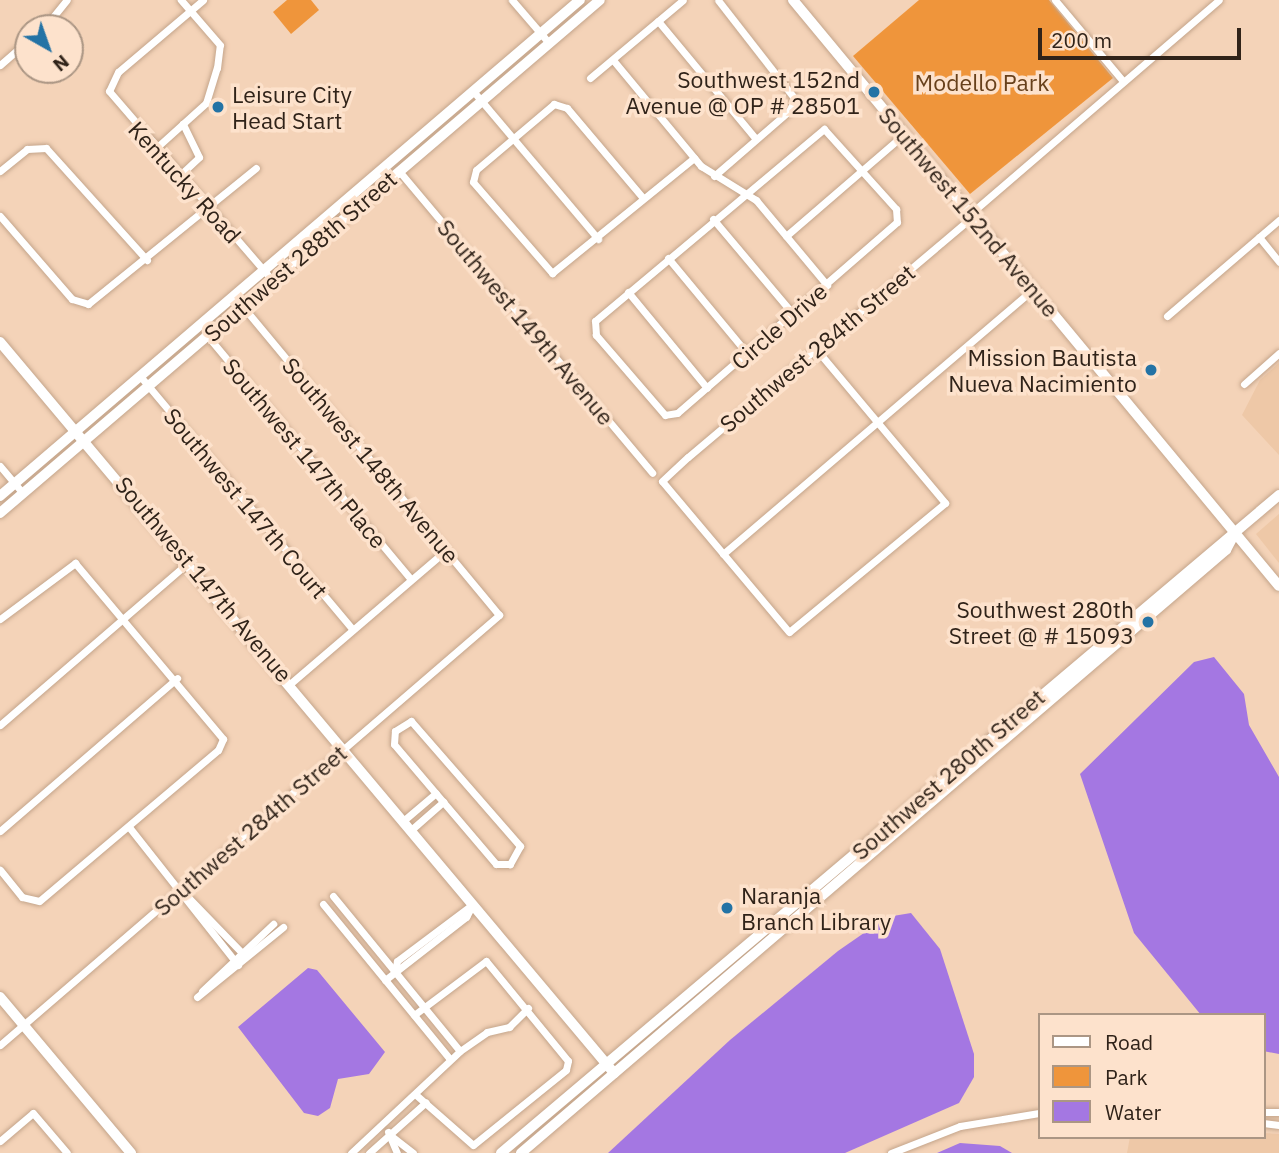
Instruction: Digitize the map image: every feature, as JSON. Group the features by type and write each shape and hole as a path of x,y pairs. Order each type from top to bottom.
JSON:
{"street":[{"path":"56,14 67,0"},
{"path":"156,148 206,103 220,45 181,0"},
{"path":"190,10 202,0"},
{"path":"512,0 549,43"},
{"name":"Southwest 288th Street","path":"0,496 580,0"},
{"name":"Southwest 288th Street","path":"0,513 600,0"},
{"path":"590,78 682,0"},
{"path":"714,176 789,111 794,93 718,0"},
{"name":"Southwest 152nd Avenue","path":"793,0 1279,586"},
{"path":"1055,0 1124,81"},
{"name":"Southwest 284th Street","path":"723,554 662,481 1219,0"},
{"name":"Kentucky Road","path":"190,10 113,80 109,91 120,109 272,280"},
{"path":"658,21 756,139"},
{"path":"0,65 14,53"},
{"path":"613,60 694,158 714,176 756,200 827,285"},
{"path":"474,91 598,239"},
{"path":"643,198 567,108 554,104 476,170 473,182 542,268 561,271 643,198 694,158"},
{"path":"180,175 199,157 183,124"},
{"name":"Circle Drive","path":"820,129 833,132 864,169 896,209 897,222 707,387 668,415 636,383 594,330 597,319 742,194 820,129"},
{"path":"786,236 904,134"},
{"path":"0,171 37,146 56,155 147,260"},
{"path":"0,216 72,299 88,304 102,299 256,168"},
{"name":"Southwest 149th Avenue","path":"399,171 652,473"},
{"path":"713,219 793,314"},
{"path":"1167,316 1279,220"},
{"path":"1259,237 1279,262"},
{"path":"668,258 747,353"},
{"path":"816,349 877,422 945,503 789,632 723,554 877,422 1033,289"},
{"path":"628,292 707,387"},
{"name":"Southwest 148th Avenue","path":"242,306 499,615"},
{"name":"Southwest 147th Place","path":"198,326 411,579"},
{"name":"Southwest 147th Avenue","path":"0,342 87,439 610,1069"},
{"path":"1244,383 1279,353"},
{"name":"Southwest 147th Court","path":"140,376 352,629"},
{"path":"0,467 23,493"},
{"name":"Southwest 280th Street","path":"1082,666 1129,617 1226,550 1236,532 1279,495"},
{"path":"290,683 446,550"},
{"path":"0,619 75,562 126,617 218,726 218,750 40,901 22,897 0,870"},
{"path":"0,724 189,563"},
{"name":"Southwest 280th Street","path":"522,1153 565,1115 610,1069 1082,666 1137,626 1179,582"},
{"name":"Southwest 284th Street","path":"0,1045 499,615"},
{"path":"1129,617 1137,626"},
{"path":"0,831 177,678"},
{"path":"405,722 418,725 520,846 518,857 496,864 443,802 394,744 395,731 405,722"},
{"path":"407,825 436,793"},
{"path":"407,825 443,802"},
{"path":"129,827 238,965"},
{"path":"181,890 246,958"},
{"path":"333,896 460,1051"},
{"path":"323,904 450,1059"},
{"path":"385,979 466,917 473,904"},
{"path":"273,924 232,958 197,997 283,927"},
{"path":"414,1015 486,961 564,1051 566,1070 472,1145 415,1094"},
{"path":"0,997 131,1153"},
{"path":"351,1153 450,1059 487,1032 509,1027 528,1008"},
{"name":"Southwest 280th Street","path":"501,1153 556,1106 610,1069"},
{"path":"369,1153 426,1102"},
{"path":"556,1106 565,1115"},
{"path":"0,1141 33,1113 67,1153"},
{"path":"891,1153 960,1126 1038,1113"},
{"path":"383,1125 397,1153"},
{"path":"390,1135 413,1153"}],"shaded area":[{"path":"1279,363 1279,455 1242,415 1260,380"},
{"path":"1279,514 1279,563 1256,534"},
{"path":"1265,1133 1279,1134 1279,1153 1127,1153 1130,1139 1265,1139"}],"green space":[{"path":"287,0 311,0 319,10 291,34 273,12"},
{"name":"Modello Park","path":"919,0 1049,0 1113,78 970,194 853,56"}],"water":[{"path":"1214,657 1244,694 1249,725 1279,777 1279,1054 1265,1051 1265,1013 1199,1013 1134,933 1080,774 1194,662"},
{"path":"911,913 940,949 974,1054 974,1077 959,1103 845,1153 608,1153 730,1040 838,951 887,917"},
{"path":"308,968 317,970 385,1052 369,1074 338,1079 330,1108 318,1116 304,1113 238,1027"},
{"path":"960,1143 1000,1146 1012,1153 937,1153"}],"place":[{"name":"Southwest 152nd Avenue @ OP # 28501","path":"874,92"},
{"name":"Leisure City Head Start","path":"218,107"},
{"name":"Mission Bautista Nueva Nacimiento","path":"1151,370"},
{"name":"Southwest 280th Street @ # 15093","path":"1148,622"},
{"name":"Naranja Branch Library","path":"727,908"}]}
